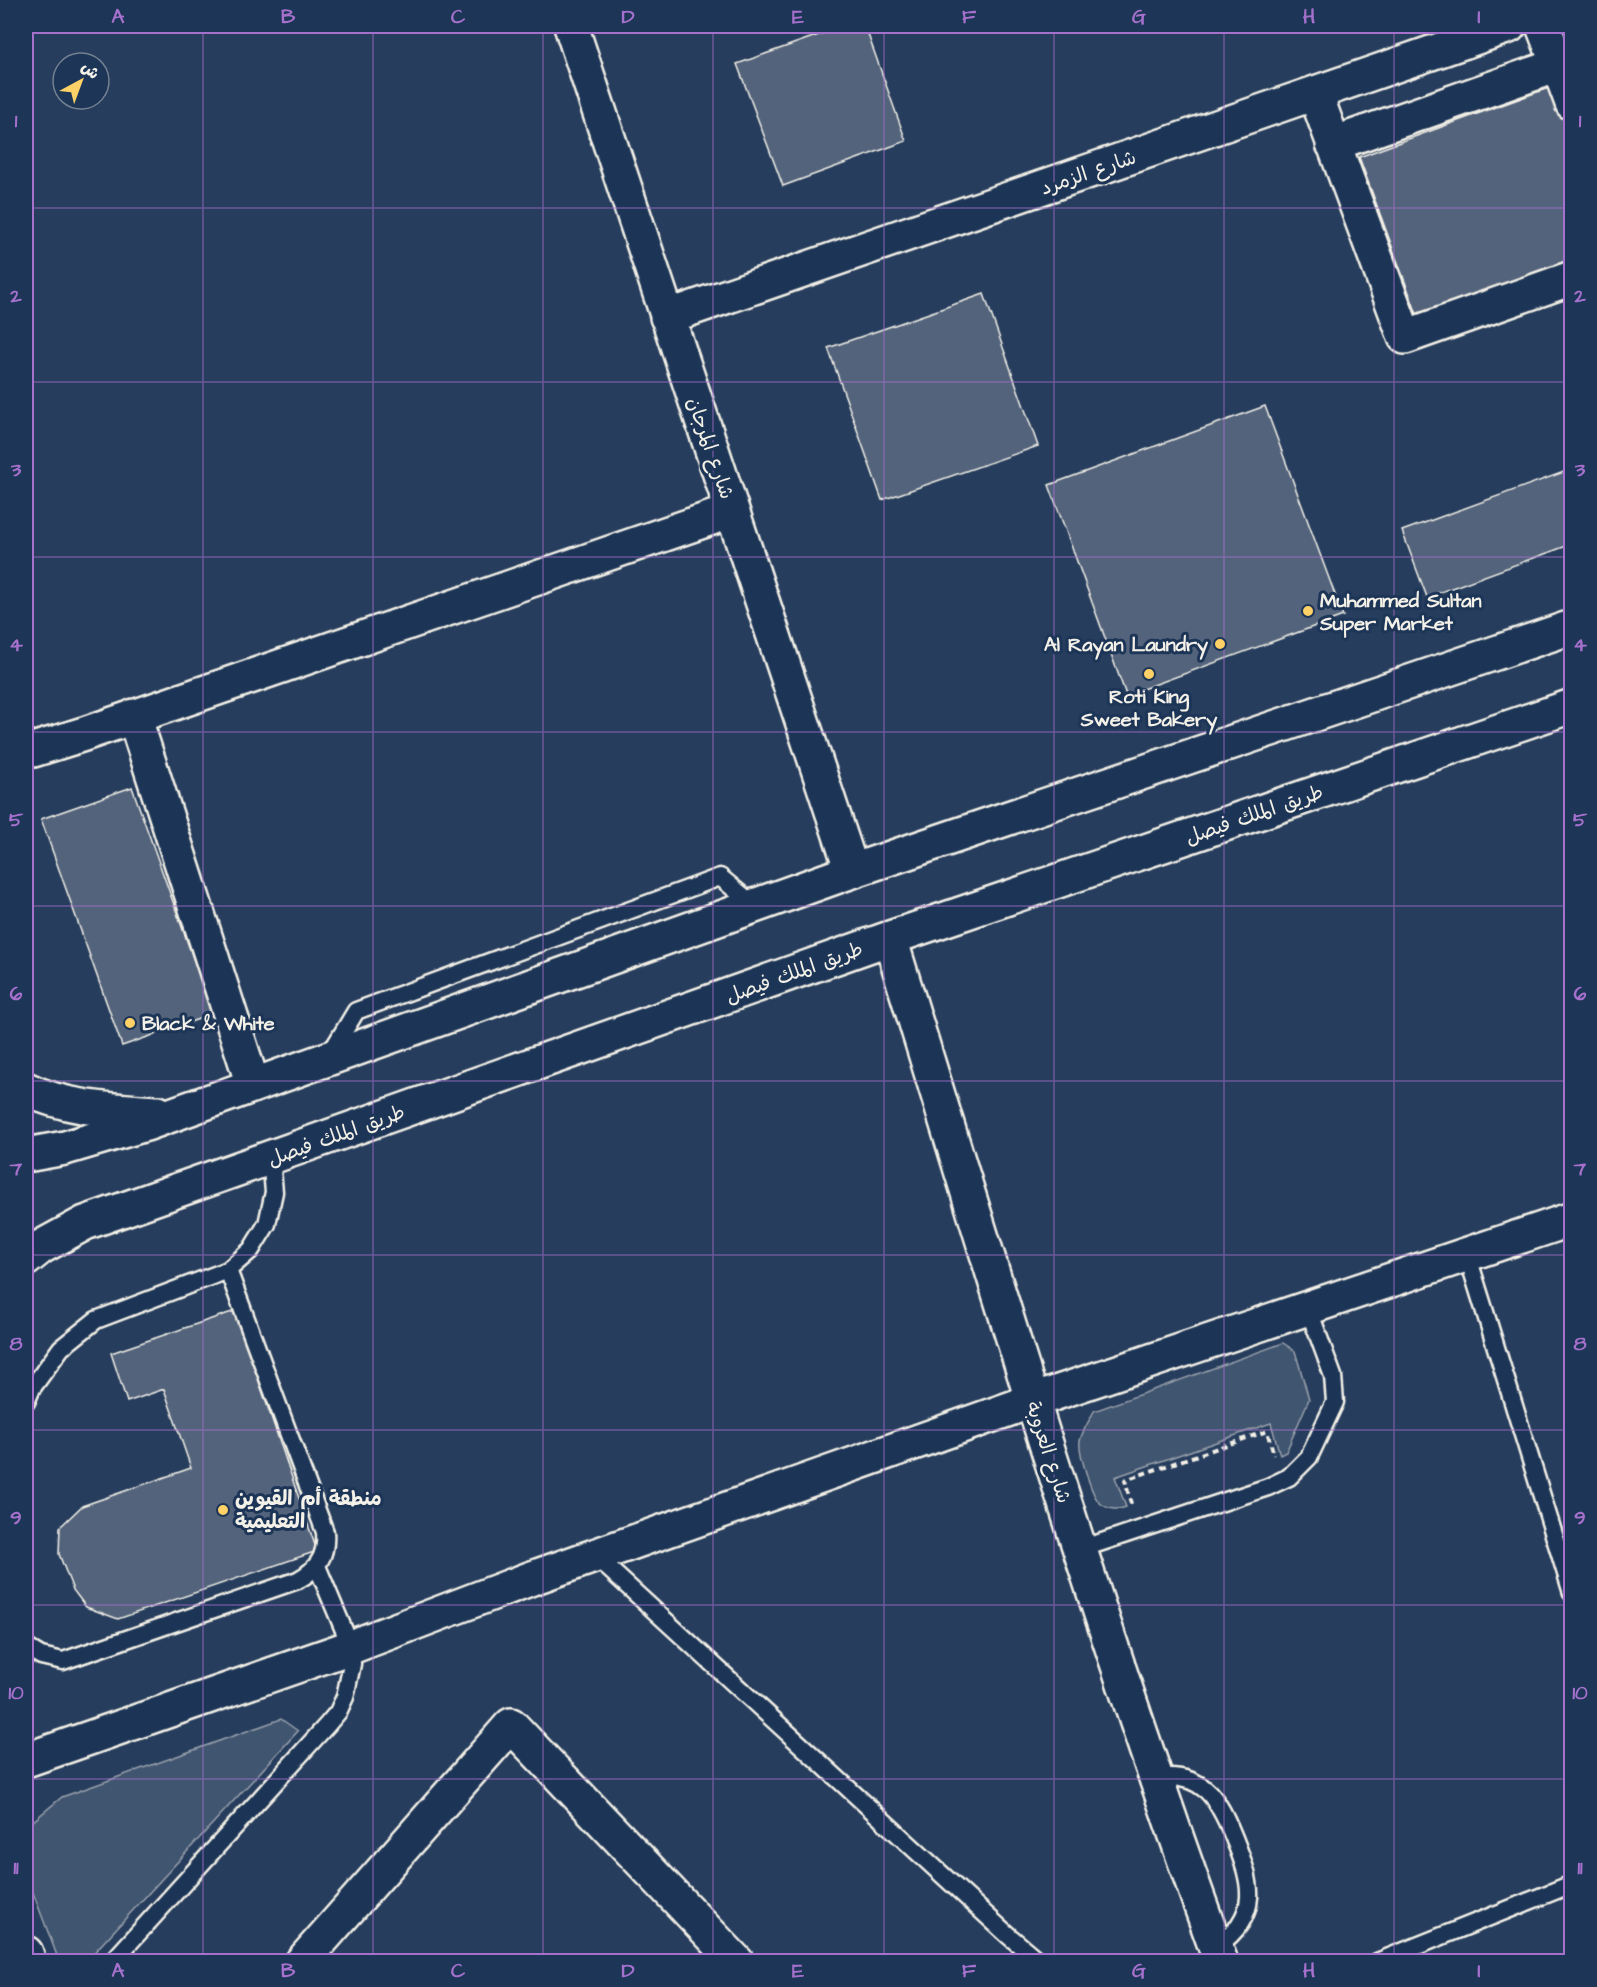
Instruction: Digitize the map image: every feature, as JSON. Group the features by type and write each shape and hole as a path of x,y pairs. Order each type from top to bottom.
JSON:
{"street":[{"name":"شارع المرجان","path":"571,26 852,871"},
{"name":"شارع الزمرد","path":"667,317 1509,26"},
{"path":"1543,26 1572,103"},
{"path":"1333,144 1558,65"},
{"path":"1314,93 1405,337 1572,278"},
{"path":"26,750 33,750 134,716 732,511"},
{"path":"26,1155 65,1148 146,1124 852,871 1572,627"},
{"name":"طريق الملك فيصل","path":"26,1259 40,1247 85,1223 890,938 1572,706"},
{"path":"134,716 253,1085"},
{"name":"شارع العروبة","path":"890,938 1032,1401 1155,1778 1219,1954"},
{"path":"26,1089 87,1108 175,1114"},
{"path":"26,1760 351,1647 532,1578 1032,1401 1572,1219"},
{"path":"302,1962 511,1725 737,1962"},
{"path":"26,1953 28,1962"}],"lane":[{"path":"26,1402 32,1388 61,1348 96,1320 228,1270 251,1250 267,1224 274,1192 271,1158"},
{"path":"1467,1254 1572,1593"},
{"path":"26,1647 41,1656 63,1661 298,1580 317,1566 323,1556 326,1544 325,1532 228,1270"},
{"path":"1081,1549 1268,1487 1289,1477 1309,1457 1335,1401 1333,1376 1308,1308"},
{"path":"595,1556 1040,1962"},
{"path":"112,1962 338,1712 350,1680 351,1647 317,1566"},
{"path":"1155,1778 1183,1777 1207,1790 1223,1811 1247,1869 1250,1892 1246,1913 1219,1954"},
{"path":"1377,1962 1572,1884"}],"path":[{"path":"1133,1510 1125,1480 1267,1431 1277,1464"}],"shaded area":[{"path":"1283,1343 1295,1351 1309,1399 1286,1452 1280,1455 1271,1423 1115,1477 1126,1507 1112,1509 1100,1503 1090,1483 1080,1446 1082,1433 1094,1411"},
{"path":"281,1719 298,1731 89,1958 59,1961 26,1874 26,1844 31,1823 62,1797"}],"building":[{"path":"844,26 865,26 906,141 783,186 737,64"},
{"path":"1554,86 1572,132 1572,261 1418,317 1359,157"},
{"path":"984,294 1038,446 882,500 828,348"},
{"path":"1265,406 1343,616 1126,695 1049,485"},
{"path":"1572,469 1572,544 1427,597 1402,531"},
{"path":"132,787 213,1014 122,1046 41,819"},
{"path":"235,1311 317,1551 118,1619 86,1607 73,1590 59,1554 60,1527 82,1506 191,1468 164,1389 127,1402 111,1353"}],"place":[{"name":"Muhammed Sultan Super Market","path":"1308,611"},
{"name":"Al Rayan Laundry","path":"1220,644"},
{"name":"Roti King Sweet Bakery","path":"1149,674"},
{"name":"Black & White","path":"130,1023"},
{"name":"منطقة أم القيوين التعليمية","path":"223,1510"}]}
